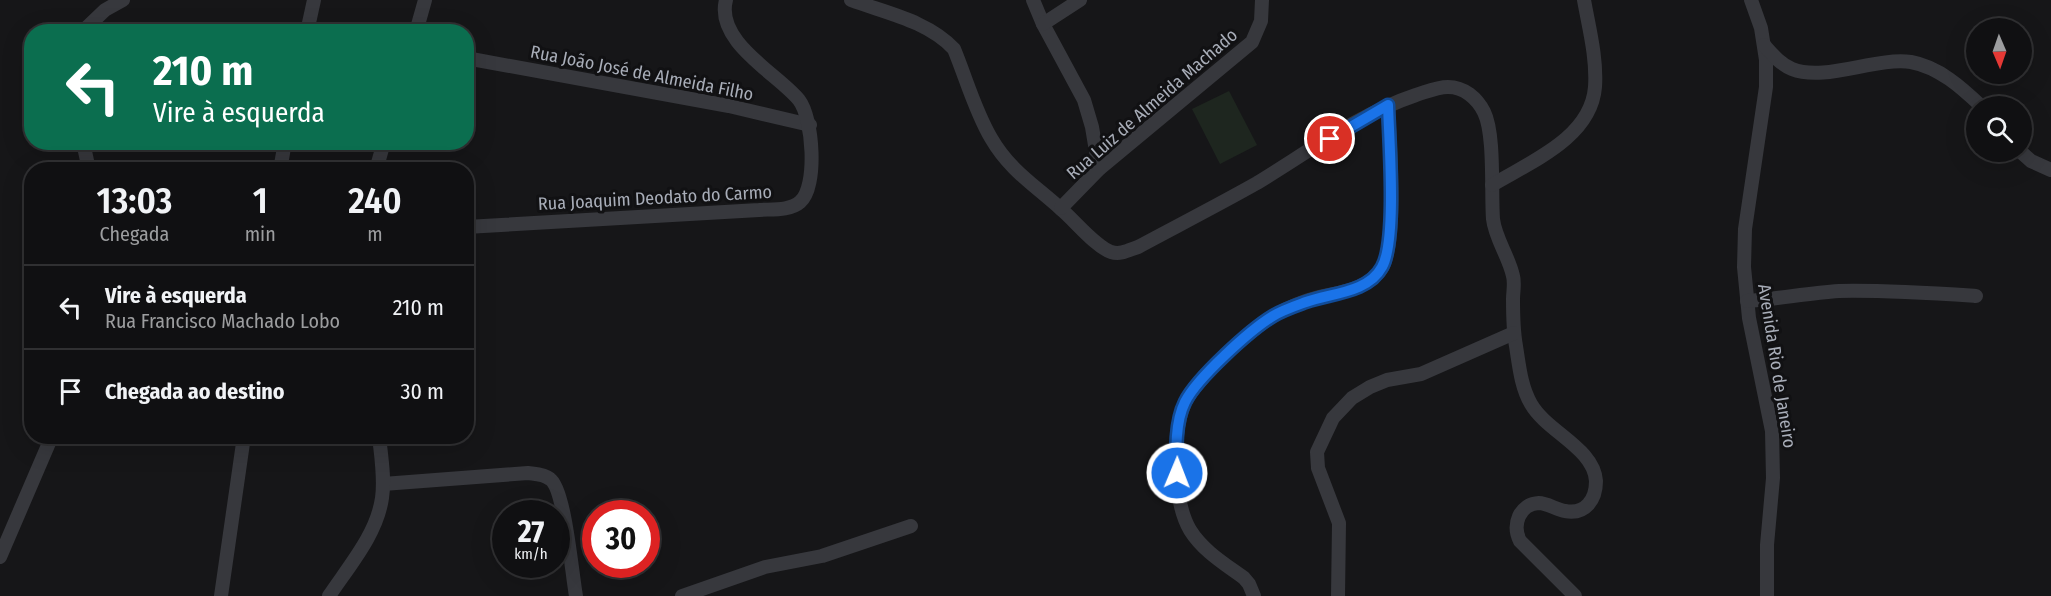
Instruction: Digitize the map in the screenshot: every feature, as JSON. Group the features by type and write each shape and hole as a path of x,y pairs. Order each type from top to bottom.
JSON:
{"street":[{"path":"90,24 105,10 123,0"},
{"path":"311,24 314,0"},
{"path":"418,24 425,0"},
{"path":"726,0 724,5 726,19 734,37 743,49 798,99 810,125"},
{"path":"851,0 933,30 945,39 954,49 991,138 1005,158 1028,183 1061,208 1102,248 1112,252 1122,253 1138,247 1254,184 1388,105 1447,87 1463,90 1475,99 1485,113 1489,131 1494,222 1514,277 1514,333 1521,379 1530,404 1544,421 1580,451 1593,468 1595,492 1592,502 1586,508 1566,512 1540,503 1523,509 1518,516 1517,535 1520,541 1575,596"},
{"path":"1033,0 1043,24 1084,100 1092,127 1099,169"},
{"path":"1043,24 1080,0"},
{"name":"Rua Luiz de Almeida Machado","path":"1061,208 1099,169 1252,42 1261,21 1262,0"},
{"path":"1492,185 1562,142 1573,134 1584,120 1595,90 1595,71 1584,0"},
{"name":"Avenida Rio de Janeiro","path":"1751,0 1761,28 1764,45 1766,87 1744,229 1744,267 1749,318 1772,431 1773,477 1767,545 1767,596"},
{"path":"1764,45 1780,63 1793,70 1819,72 1895,62 1913,63 1931,69 1956,83 1970,96"},
{"name":"Rua João José de Almeida Filho","path":"474,59 729,106 810,125"},
{"path":"1254,596 1244,578 1203,547 1190,529 1181,509 1176,459 1179,425 1185,403 1197,384 1221,359 1272,317 1317,298 1350,291 1370,281 1381,270 1387,258 1389,240 1388,105"},
{"name":"Rua Joaquim Deodato do Carmo","path":"474,226 787,208 799,203 807,192 810,181 810,125"},
{"path":"2032,161 2051,170"},
{"path":"1747,301 1838,291 1976,296"},
{"path":"1338,596 1339,524 1318,468 1317,452 1333,418 1352,398 1370,387 1387,380 1421,374 1514,333"},
{"path":"0,557 49,444"},
{"path":"221,596 243,444"},
{"path":"329,596 365,543 378,513 383,484 380,444"},
{"path":"383,484 528,473 552,479 564,514 576,596"},
{"path":"682,596 765,567 822,556 910,526"}],"shaded area":[{"path":"1229,91 1257,145 1220,164 1192,109"}],"route":[{"path":"1177,473 1179,425 1185,403 1197,384 1221,359 1272,317 1293,306 1350,291 1370,281 1381,270 1387,258 1390,198 1388,105 1330,139"}]}
